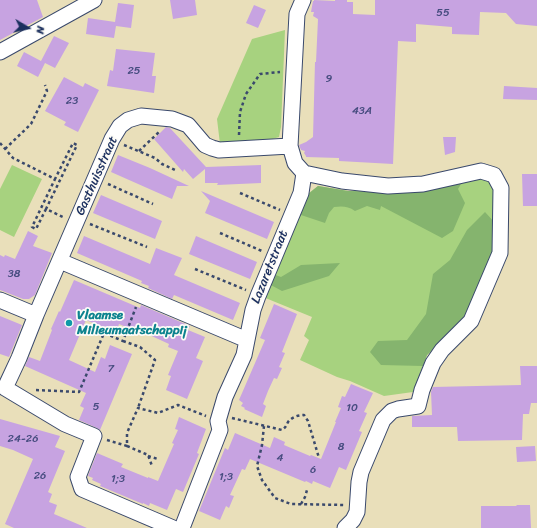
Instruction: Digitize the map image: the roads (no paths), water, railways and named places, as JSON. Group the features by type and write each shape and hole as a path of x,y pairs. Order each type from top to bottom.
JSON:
{"street":[{"path":"0,52 94,0"},
{"path":"303,0 297,14 290,146 295,163 304,173 342,181 388,186 423,184 481,171 494,175 501,188 500,253 471,322 442,350 433,363 422,390 418,406 398,409 383,420 361,472 357,512 353,520 345,528"},
{"name":"Gasthuisstraat","path":"173,528 82,489 78,477 94,436 65,424 6,388 76,222 112,140 120,126 128,120 140,116 172,119 188,125 205,145 219,150 290,146"},
{"name":"Lazaretstraat","path":"182,528 220,430 218,421 225,397 244,355 253,310 301,193 304,173"},
{"path":"60,261 247,340"},
{"path":"0,300 36,315"}],"place":[{"name":"Vlaamse Milieumaatschappij","path":"69,323"}]}
